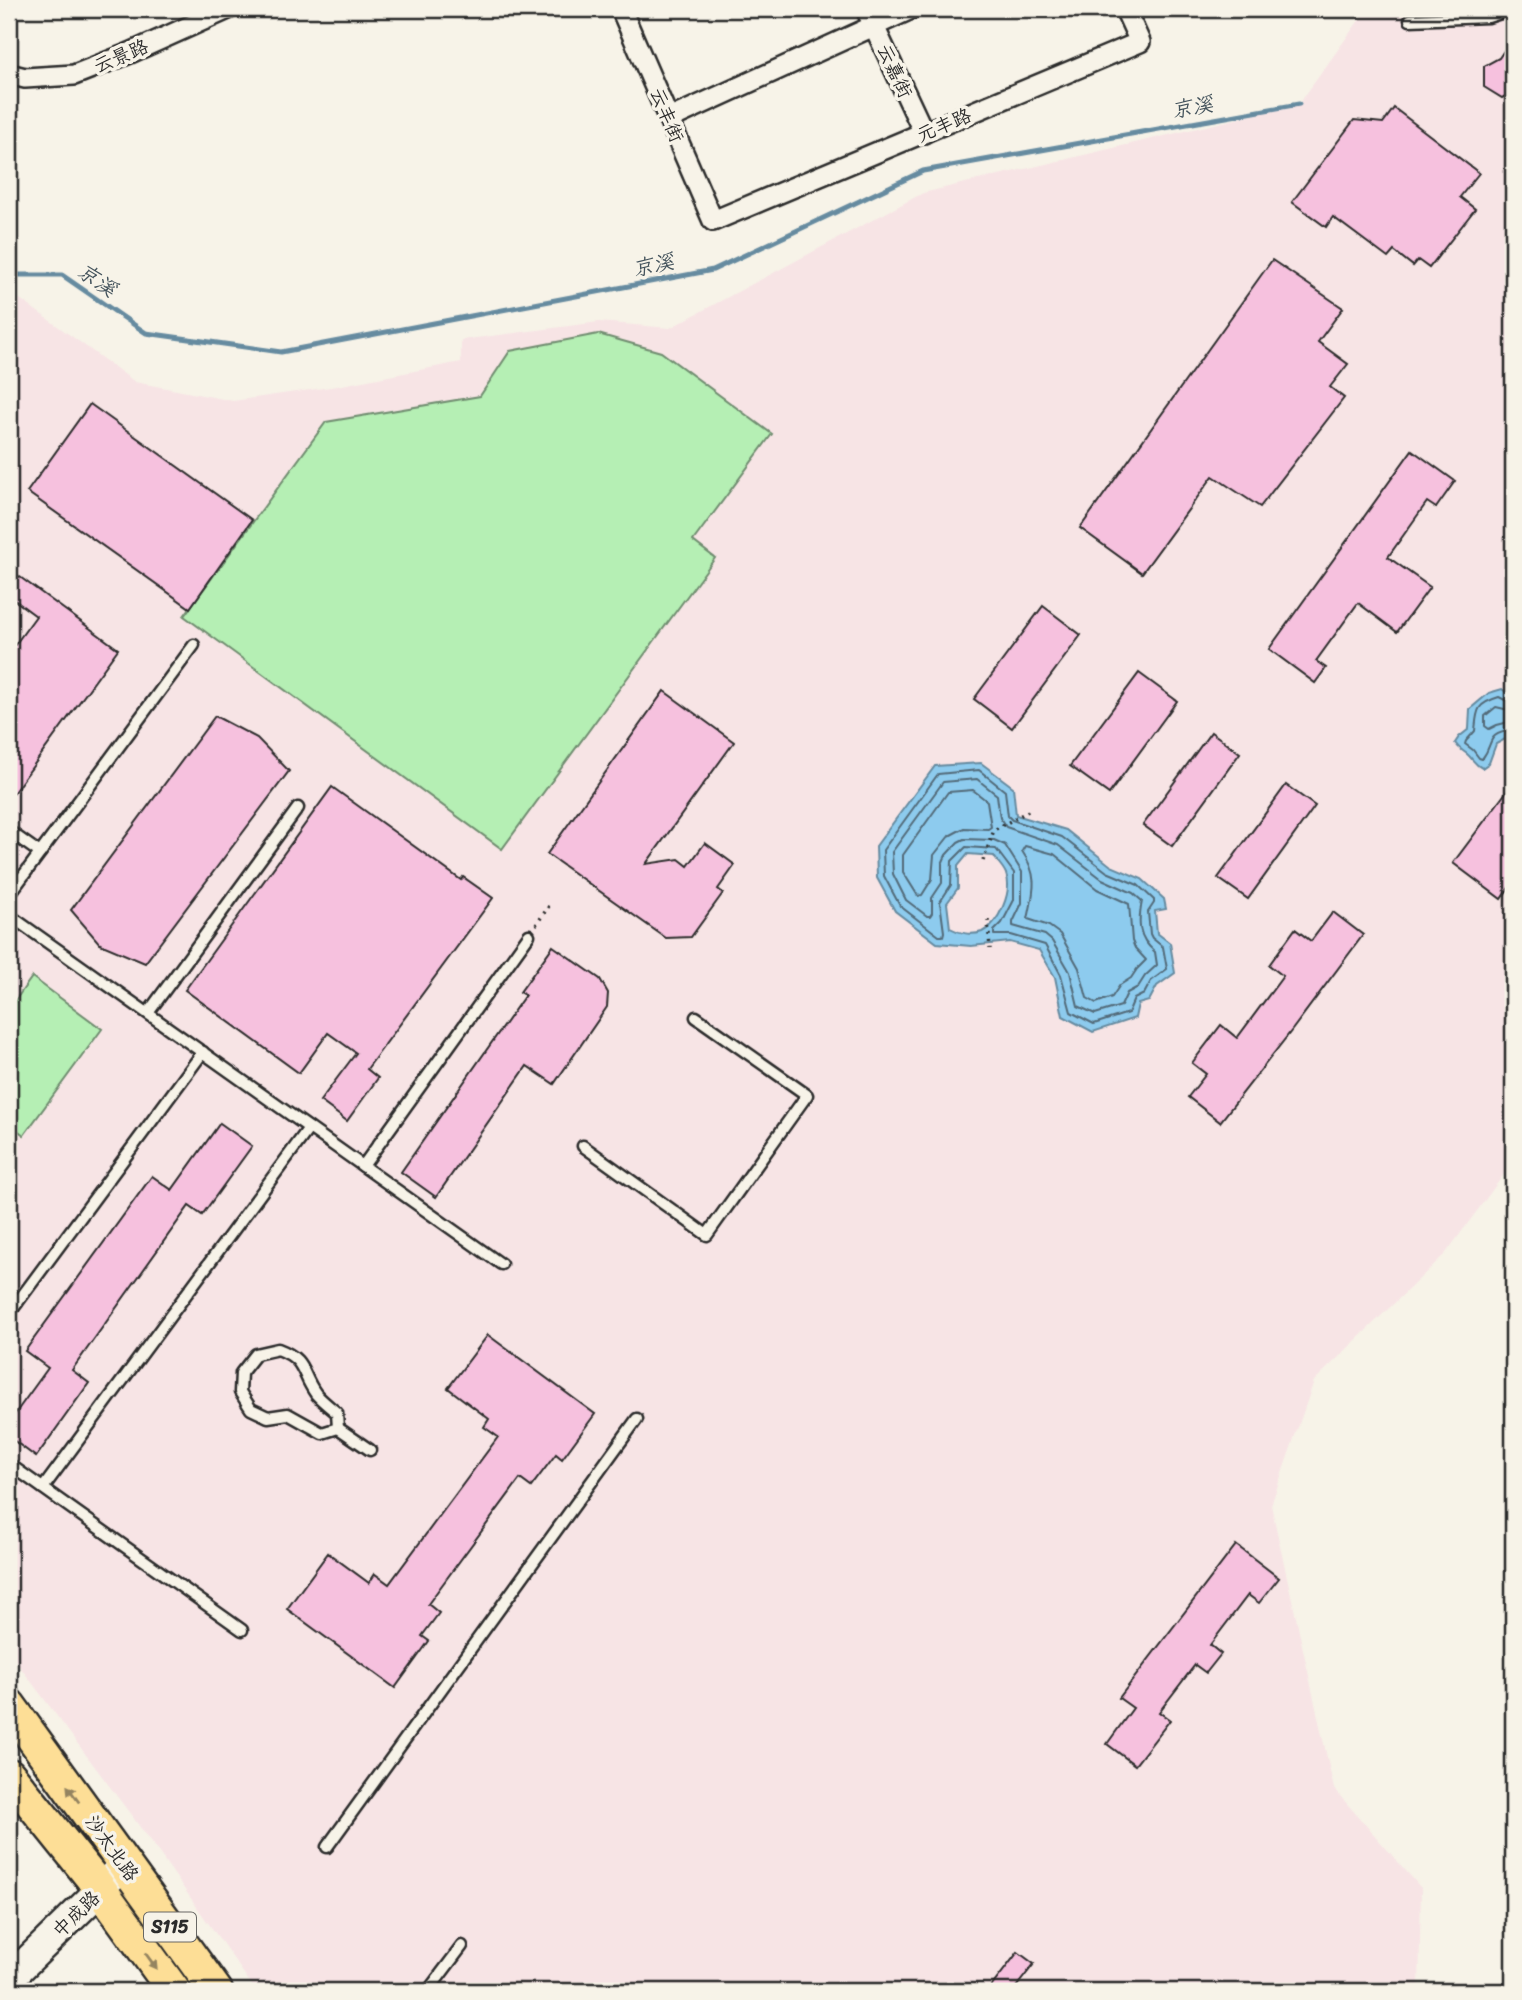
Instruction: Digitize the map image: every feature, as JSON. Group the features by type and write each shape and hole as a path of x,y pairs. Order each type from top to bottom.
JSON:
{"main road":[{"name":"沙太北路","path":"9,1705 216,1991"},
{"path":"16,1785 51,1764"},
{"name":"沙太北路","path":"16,1785 96,1884 174,1991"}],"street":[{"name":"云丰街","path":"621,9 713,221"},
{"path":"669,120 870,17 911,9"},
{"name":"元丰路","path":"713,221 1140,42 1125,9"},
{"name":"云景路","path":"9,74 25,78 74,75 130,53 219,11"},
{"name":"云嘉街","path":"870,17 924,133"},
{"name":"中成路","path":"9,1959 124,1863"},
{"name":"中成路","path":"9,1979 96,1884"}],"lane":[{"path":"1410,20 1488,17 1513,9"},
{"path":"9,895 194,645"},
{"path":"148,1013 298,808"},
{"path":"9,831 40,853"},
{"path":"9,915 501,1264"},
{"path":"363,1166 529,935"},
{"path":"583,1146 707,1234 807,1095 696,1017"},
{"path":"9,1314 13,1300 203,1052"},
{"path":"43,1488 309,1128"},
{"path":"278,1349 291,1354 304,1369 318,1395 337,1413 338,1428 322,1433 288,1414 268,1417 251,1409 240,1392 241,1373 256,1354 278,1349"},
{"path":"327,1847 637,1419"},
{"path":"338,1428 370,1450"},
{"path":"9,1464 242,1630"},
{"path":"428,1991 462,1946"}],"path":[{"path":"983,861 993,830 1030,810"},
{"path":"529,935 549,906"},
{"path":"988,920 990,949"}],"shaded area":[{"path":"1367,9 1513,9 1513,1162 1446,1253 1314,1381 1271,1505 1334,1789 1421,1888 1419,1991 256,1991 152,1843 9,1652 9,291 135,382 233,401 337,386 461,362 461,340 599,322 670,328 923,193 1299,104"}],"green space":[{"path":"598,334 661,352 772,434 693,541 715,558 502,849 184,616 326,422 480,396 510,351"},
{"path":"32,977 102,1029 24,1135 9,1124 9,1009"}],"water":[{"path":"1502,689 1510,695 1513,735 1496,744 1489,763 1482,768 1455,743 1469,729 1470,709 1489,693"},
{"path":"981,763 1013,787 1016,815 1066,830 1111,866 1142,879 1164,899 1166,909 1155,911 1157,933 1170,943 1175,973 1157,986 1149,1001 1138,1004 1135,1018 1093,1032 1063,1016 1055,977 1039,950 1010,942 971,946 937,943 895,911 877,878 876,846 935,766","holes":["968,854 994,856 1008,881 1006,898 999,915 982,932 966,933 950,928 947,903 958,888 958,866"]}],"building":[{"path":"1513,37 1513,92 1502,98 1484,87 1484,66 1499,58"},
{"path":"1394,108 1479,173 1460,197 1475,209 1429,268 1418,260 1413,266 1394,251 1388,258 1333,217 1326,227 1292,202 1354,120 1383,123"},
{"path":"1272,260 1343,308 1318,342 1348,364 1330,387 1344,398 1260,507 1213,476 1142,573 1080,528"},
{"path":"90,404 252,520 190,608 27,492"},
{"path":"1412,450 1455,481 1436,508 1427,502 1388,557 1430,587 1397,632 1358,603 1316,661 1326,668 1315,683 1269,649"},
{"path":"9,569 118,649 9,799 9,653 36,616 9,596"},
{"path":"1043,606 1081,635 1012,728 974,699"},
{"path":"1139,673 1177,701 1109,794 1070,766"},
{"path":"664,691 734,742 646,864 679,859 688,866 705,843 735,865 718,889 723,893 691,937 666,938 547,854"},
{"path":"215,716 257,738 289,771 145,963 100,944 71,910"},
{"path":"1211,732 1240,753 1172,846 1143,825"},
{"path":"1513,783 1513,882 1501,899 1453,863"},
{"path":"1286,785 1315,806 1248,899 1218,878"},
{"path":"332,787 461,880 463,877 493,898 367,1069 378,1078 347,1121 320,1101 356,1053 328,1033 299,1073 185,990"},
{"path":"1333,912 1363,935 1220,1122 1188,1097 1206,1074 1192,1063 1221,1025 1237,1038 1283,976 1269,965 1295,929 1311,941"},
{"path":"553,946 600,979 608,993 607,1007 554,1084 527,1066 436,1197 401,1172 525,995 520,992"},
{"path":"220,1123 252,1146 202,1215 189,1206 72,1370 89,1383 36,1457 9,1437 9,1422 48,1368 25,1351 152,1176 172,1190"},
{"path":"488,1335 595,1414 562,1459 556,1454 531,1487 520,1479 428,1604 439,1613 422,1636 429,1641 395,1688 287,1609 328,1553 369,1583 375,1574 389,1584 498,1437 484,1427 489,1419 448,1388"},
{"path":"1236,1545 1279,1578 1259,1603 1248,1595 1210,1645 1221,1654 1206,1673 1195,1665 1159,1712 1170,1720 1135,1765 1107,1744 1133,1708 1119,1698"},
{"path":"1018,1952 1034,1964 1013,1991 988,1991"}],"waterway":[{"name":"京溪","path":"9,275 62,275 146,333 281,352 713,270 923,171 1299,104"}]}
